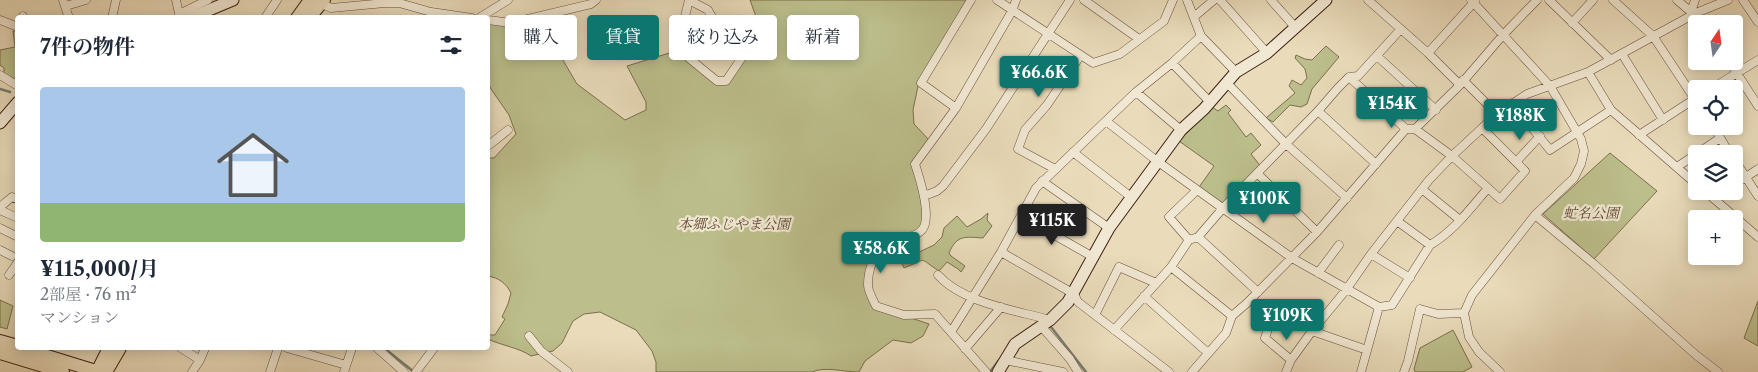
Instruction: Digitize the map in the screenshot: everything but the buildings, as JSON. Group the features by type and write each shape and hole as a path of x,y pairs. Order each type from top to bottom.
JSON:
{"main road":[{"path":"301,15 317,1"},
{"path":"310,15 317,1"},
{"path":"0,341 15,345"},
{"path":"28,350 100,372"},
{"path":"100,372 108,350"},
{"path":"100,372 118,350"},
{"path":"0,353 63,372"}],"street":[{"path":"65,3 86,0"},
{"path":"113,15 116,0"},
{"path":"176,0 183,15"},
{"path":"185,15 208,0"},
{"path":"186,15 233,0"},
{"path":"267,15 277,0"},
{"path":"484,15 508,0"},
{"path":"490,20 511,23 591,4 596,0"},
{"path":"685,15 689,0 708,10 711,15"},
{"path":"956,108 921,83 972,0"},
{"path":"997,0 1093,63 1120,54 1164,21 1173,0"},
{"path":"984,370 934,314 904,315 876,306 867,286 874,256 886,244 920,232 925,224 924,196 915,164 956,108 1012,11 1016,0"},
{"path":"924,196 937,191 943,186 986,129 1070,0"},
{"path":"1084,0 1138,39"},
{"path":"1188,0 1201,36 1236,72"},
{"path":"1195,16 1214,0"},
{"path":"1220,0 1267,53"},
{"path":"1271,0 1295,27"},
{"path":"1368,0 1497,114"},
{"path":"1415,129 1436,110 1537,0"},
{"path":"1550,0 1611,60"},
{"path":"1572,23 1593,0"},
{"path":"1613,0 1653,36 1688,87"},
{"path":"1678,0 1694,13"},
{"path":"1694,13 1695,0"},
{"path":"1286,372 1312,331 1346,290 1371,254 1429,180 1497,114 1527,94 1588,72 1694,13 1728,0"},
{"path":"1744,0 1758,22"},
{"path":"317,1 331,8 385,1 415,4 429,15"},
{"path":"998,372 1015,344 1045,324 1068,302 1109,228 1181,130 1210,102 1236,72 1267,53 1325,1"},
{"path":"1428,53 1473,1 1550,86 1578,132 1584,151 1581,164 1574,178 1536,215 1472,295 1464,313 1469,337 1479,352 1500,372"},
{"path":"0,20 15,26"},
{"path":"1114,330 1171,267 1189,240 1198,237 1256,173 1349,77 1358,76 1400,30"},
{"path":"951,332 1001,252 1036,188 1136,92 1172,63 1201,36"},
{"path":"1622,54 1663,120"},
{"path":"1055,169 1018,149 1025,130 1047,105 1080,56"},
{"path":"1377,56 1436,110"},
{"path":"691,60 717,81 726,80 740,60"},
{"path":"1726,80 1758,60"},
{"path":"1172,63 1210,102"},
{"path":"1735,70 1758,106"},
{"path":"1588,72 1611,110 1688,177"},
{"path":"0,75 15,84"},
{"path":"1349,77 1406,129 1415,129 1452,156 1500,199 1525,172 1482,128"},
{"path":"1227,83 1286,144 1347,198"},
{"path":"1136,92 1181,130"},
{"path":"1512,103 1550,150 1611,110"},
{"path":"1639,135 1688,104"},
{"path":"0,123 15,106"},
{"path":"1318,111 1376,164"},
{"path":"1106,120 1157,161 1292,258 1379,307 1392,305 1430,246 1442,238 1488,188"},
{"path":"1192,372 1226,333 1232,316 1236,311 1247,303 1317,232 1406,129"},
{"path":"490,144 508,130"},
{"path":"1718,135 1724,145"},
{"path":"1516,162 1540,136"},
{"path":"1676,167 1720,138"},
{"path":"1073,152 1131,197"},
{"path":"1745,177 1758,168"},
{"path":"1256,173 1317,232"},
{"path":"1743,174 1758,196"},
{"path":"1042,181 1109,228"},
{"path":"1189,240 1169,217 1197,190"},
{"path":"1423,190 1460,220"},
{"path":"15,198 12,197 1,205 15,216"},
{"path":"1715,200 1757,234"},
{"path":"1536,215 1718,372"},
{"path":"1021,216 1093,257"},
{"path":"1397,221 1430,246"},
{"path":"0,228 15,236"},
{"path":"1198,237 1258,292"},
{"path":"1318,273 1339,245"},
{"path":"0,250 15,259 9,275"},
{"path":"1001,252 1074,294 1078,302 1169,372"},
{"path":"1371,254 1410,278"},
{"path":"1095,315 1119,267 1156,283"},
{"path":"1171,267 1232,316"},
{"path":"938,275 947,284 972,298 1045,324 1078,372"},
{"path":"1144,296 1208,353"},
{"path":"965,349 1001,307"},
{"path":"1362,372 1379,307"},
{"path":"1404,372 1420,309 1438,314 1464,313"},
{"path":"1270,326 1265,338 1292,360"},
{"path":"1312,331 1368,350"},
{"path":"529,336 541,351 568,372"},
{"path":"184,350 200,360"},
{"path":"192,372 204,350"},
{"path":"270,372 277,350"},
{"path":"293,350 345,369 351,350"},
{"path":"379,350 404,372"},
{"path":"418,369 432,350"},
{"path":"1005,360 1065,372 1070,359"}],"green space":[{"name":"本郷ふじやま公園","path":"750,0 967,0 918,86 913,110 914,124 931,142 915,164 925,224 916,233 881,250 875,257 870,273 876,306 929,324 923,336 911,343 893,340 865,361 859,372 829,369 812,372 656,372 656,362 652,351 636,330 600,312 584,314 573,321 562,343 553,351 531,356 490,340 490,335 495,335 505,319 502,317 511,293 502,282 490,276 490,158 494,158 516,134 509,115 490,87 490,21 505,21 505,60 563,60 577,84 625,120 646,110 646,102 627,66 646,60 659,60 659,56 669,53 669,60 691,60 717,81 726,80 738,60 777,60 777,15 755,15"},
{"path":"1326,46 1339,57 1312,89 1307,104 1301,107 1290,105 1273,122 1266,118 1295,93 1289,86 1292,80 1301,85 1307,78 1305,69 1295,58 1296,55 1312,60"},
{"path":"15,47 15,79 4,74 4,68 0,65 0,50"},
{"path":"1226,105 1231,110 1228,113 1246,137 1251,133 1261,145 1251,154 1262,168 1223,208 1197,190 1214,166 1179,141 1212,107 1218,111"},
{"name":"虻名公園","path":"1610,153 1657,191 1594,259 1543,214"},
{"path":"988,213 987,220 992,226 983,238 963,238 955,242 949,253 965,266 961,272 947,262 939,271 923,260 904,268 902,264 903,252 906,248 915,254 934,245 942,237 944,228 957,216 967,227"},
{"path":"0,300 13,306 7,329 0,327"},
{"path":"1758,301 1758,346 1744,338"},
{"path":"1453,330 1472,367 1463,372 1415,372 1414,369 1420,348"}],"waterway":[{"path":"0,89 10,92"},
{"path":"1048,326 1051,327 1086,372"},
{"path":"386,350 414,372"},
{"path":"990,372 999,360"}]}
